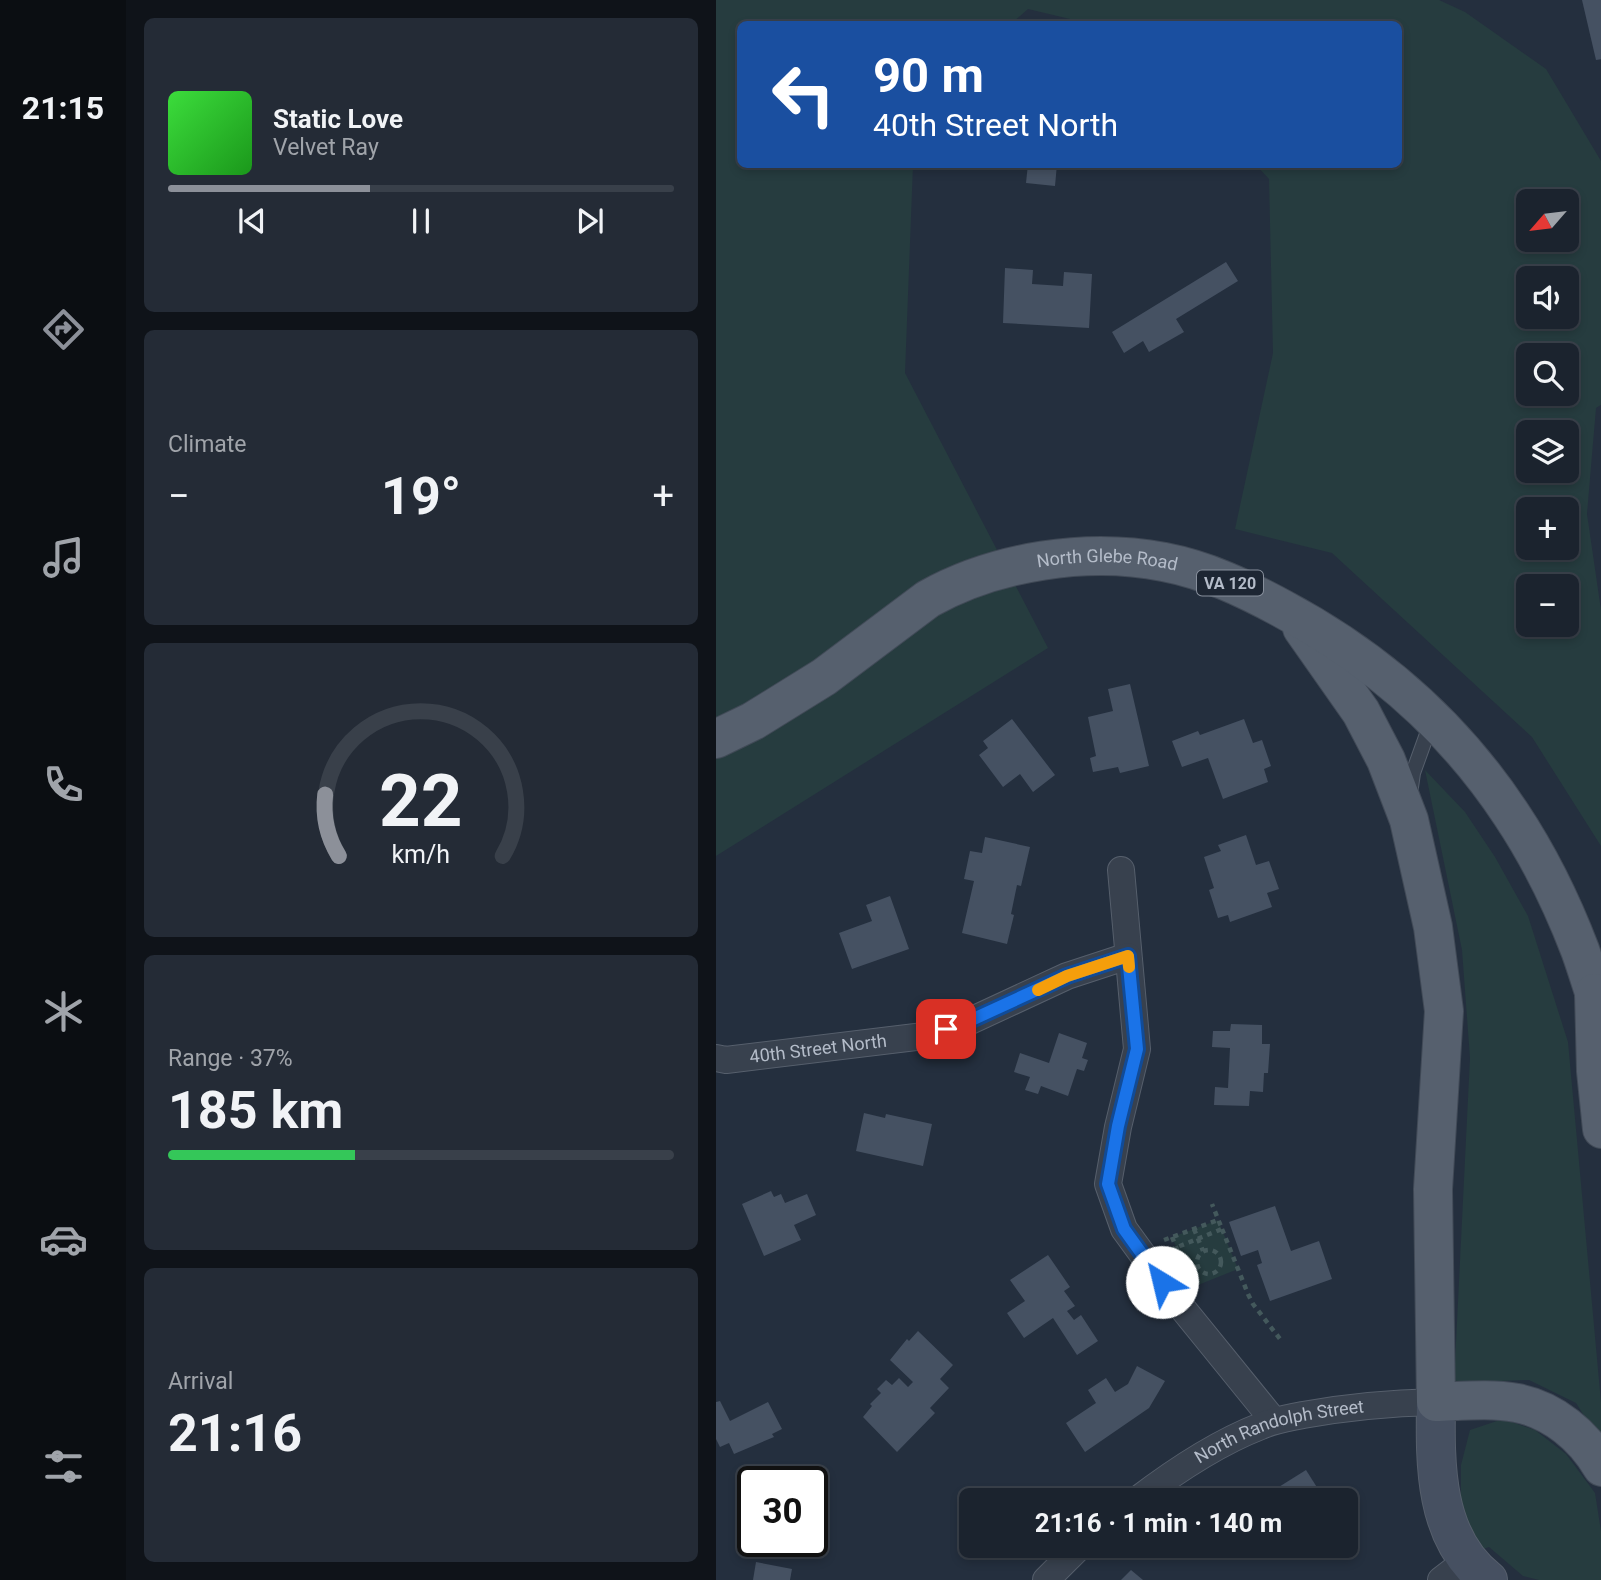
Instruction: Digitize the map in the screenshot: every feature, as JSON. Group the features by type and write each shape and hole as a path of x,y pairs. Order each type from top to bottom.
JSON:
{"main road":[{"name":"North Glebe Road","path":"716,739 753,721 824,677 928,599 968,580 1011,566 1090,557 1126,558 1195,570 1242,588 1290,612 1335,640 1398,686 1433,718 1467,756 1513,816 1572,930 1598,1004 1596,1071 1601,1129"},
{"path":"1290,612 1361,712 1386,760 1409,820 1433,927 1444,1010 1433,1189 1436,1459 1443,1506 1465,1573"},
{"path":"1539,862 1601,949"},
{"path":"1436,1402 1487,1401 1528,1406 1577,1434 1601,1467"}],"street":[{"path":"1121,870 1137,1049 1118,1126 1108,1184 1124,1229 1175,1299 1274,1421"},
{"name":"40th Street North","path":"720,1065 924,1036 967,1022 1067,976 1128,956"},
{"name":"North Randolph Street","path":"1155,1488 1212,1450 1274,1421 1359,1406 1436,1402"},
{"path":"1046,1580 1068,1558"}],"lane":[{"path":"1409,820 1413,773 1433,718"}],"path":[{"path":"1212,1204 1253,1304 1280,1339"},
{"path":"1164,1240 1218,1220"},
{"path":"1194,1228 1203,1251"},
{"path":"1165,1252 1222,1229"},
{"path":"1172,1237 1186,1271"},
{"path":"1211,1249 1221,1258 1221,1265 1213,1273 1207,1274 1197,1266 1196,1259 1203,1251 1211,1249"},
{"path":"1221,1258 1232,1254"}],"green space":[{"path":"716,0 1439,0 1465,12 1546,69 1601,161 1602,404 1596,408 1587,514 1601,610 1601,846 1532,737 1332,553 1235,529 1273,353 1269,179 1259,168 1402,168 1402,21 1078,21 1028,9 1014,21 737,21 737,168 913,168 905,373 1048,648 716,856"},
{"path":"1425,770 1465,812 1495,857 1528,916 1568,1042 1601,1402 1601,1442 1576,1403 1529,1380 1454,1383 1470,1058 1462,950"},
{"path":"1218,1220 1238,1269 1193,1287 1172,1237"},
{"path":"1503,1419 1535,1430 1566,1454 1595,1493 1601,1531 1601,1580 1539,1580 1523,1576 1489,1547 1483,1549 1461,1506 1461,1465 1470,1430"}],"building":[{"path":"1582,0 1602,0 1602,59 1596,60"},
{"path":"1028,168 1057,168 1055,186 1026,183"},
{"path":"1226,262 1238,281 1176,319 1184,332 1149,352 1143,341 1124,353 1112,332"},
{"path":"1005,268 1033,270 1032,284 1063,286 1064,272 1092,274 1089,328 1003,323"},
{"path":"1130,684 1149,766 1120,773 1118,767 1093,772 1090,758 1096,756 1088,717 1113,711 1108,689"},
{"path":"1012,719 1055,775 1033,792 1020,774 1003,787 979,755 988,748 983,741"},
{"path":"1244,719 1253,743 1262,740 1271,766 1264,769 1268,782 1223,799 1208,758 1182,767 1172,741 1198,731 1200,735"},
{"path":"1246,835 1256,865 1269,861 1279,889 1267,893 1272,907 1230,922 1228,915 1218,918 1209,890 1214,888 1204,857 1221,851 1218,845"},
{"path":"985,837 1030,847 1021,886 1017,885 1007,944 962,933 974,881 964,879 970,851 982,853"},
{"path":"890,896 909,949 852,969 839,933 872,921 866,905"},
{"path":"1231,1024 1262,1025 1262,1044 1270,1044 1268,1073 1264,1073 1263,1092 1250,1091 1249,1106 1214,1105 1215,1087 1228,1088 1230,1048 1212,1047 1213,1031 1230,1031"},
{"path":"1059,1033 1087,1043 1082,1058 1088,1060 1084,1071 1077,1069 1068,1096 1041,1086 1038,1094 1025,1090 1030,1077 1014,1072 1020,1053 1049,1063"},
{"path":"864,1113 885,1118 886,1114 932,1124 923,1166 856,1151"},
{"path":"771,1191 774,1197 781,1194 785,1203 807,1194 816,1215 794,1225 801,1240 764,1256 742,1204"},
{"path":"1275,1206 1291,1251 1319,1241 1332,1279 1270,1301 1257,1265 1262,1263 1258,1250 1241,1256 1229,1222"},
{"path":"1048,1255 1070,1287 1064,1291 1075,1306 1067,1311 1074,1320 1081,1315 1098,1341 1077,1355 1053,1318 1024,1338 1007,1313 1025,1301 1010,1280"},
{"path":"918,1331 953,1365 940,1379 949,1388 930,1408 935,1413 897,1452 863,1417 872,1406 870,1404 881,1393 877,1389 886,1380 892,1385 899,1378 908,1387 913,1382 890,1360 907,1339 909,1341"},
{"path":"1137,1366 1165,1381 1149,1408 1085,1452 1066,1423 1096,1403 1088,1390 1106,1378 1115,1392 1128,1384"},
{"path":"720,1401 730,1421 768,1402 782,1429 772,1434 774,1437 734,1454 729,1443 720,1447 716,1439 716,1402"},
{"path":"1306,1470 1317,1488 1277,1488"},
{"path":"756,1562 792,1569 790,1580 753,1580"},
{"path":"1131,1570 1143,1580 1121,1580"}],"slow traffic":[{"path":"1038,990 1067,976 1128,956 1129,967"}],"route":[{"path":"946,1029 1067,976 1128,956 1137,1049 1118,1126 1108,1184 1124,1229 1162,1282"}]}
